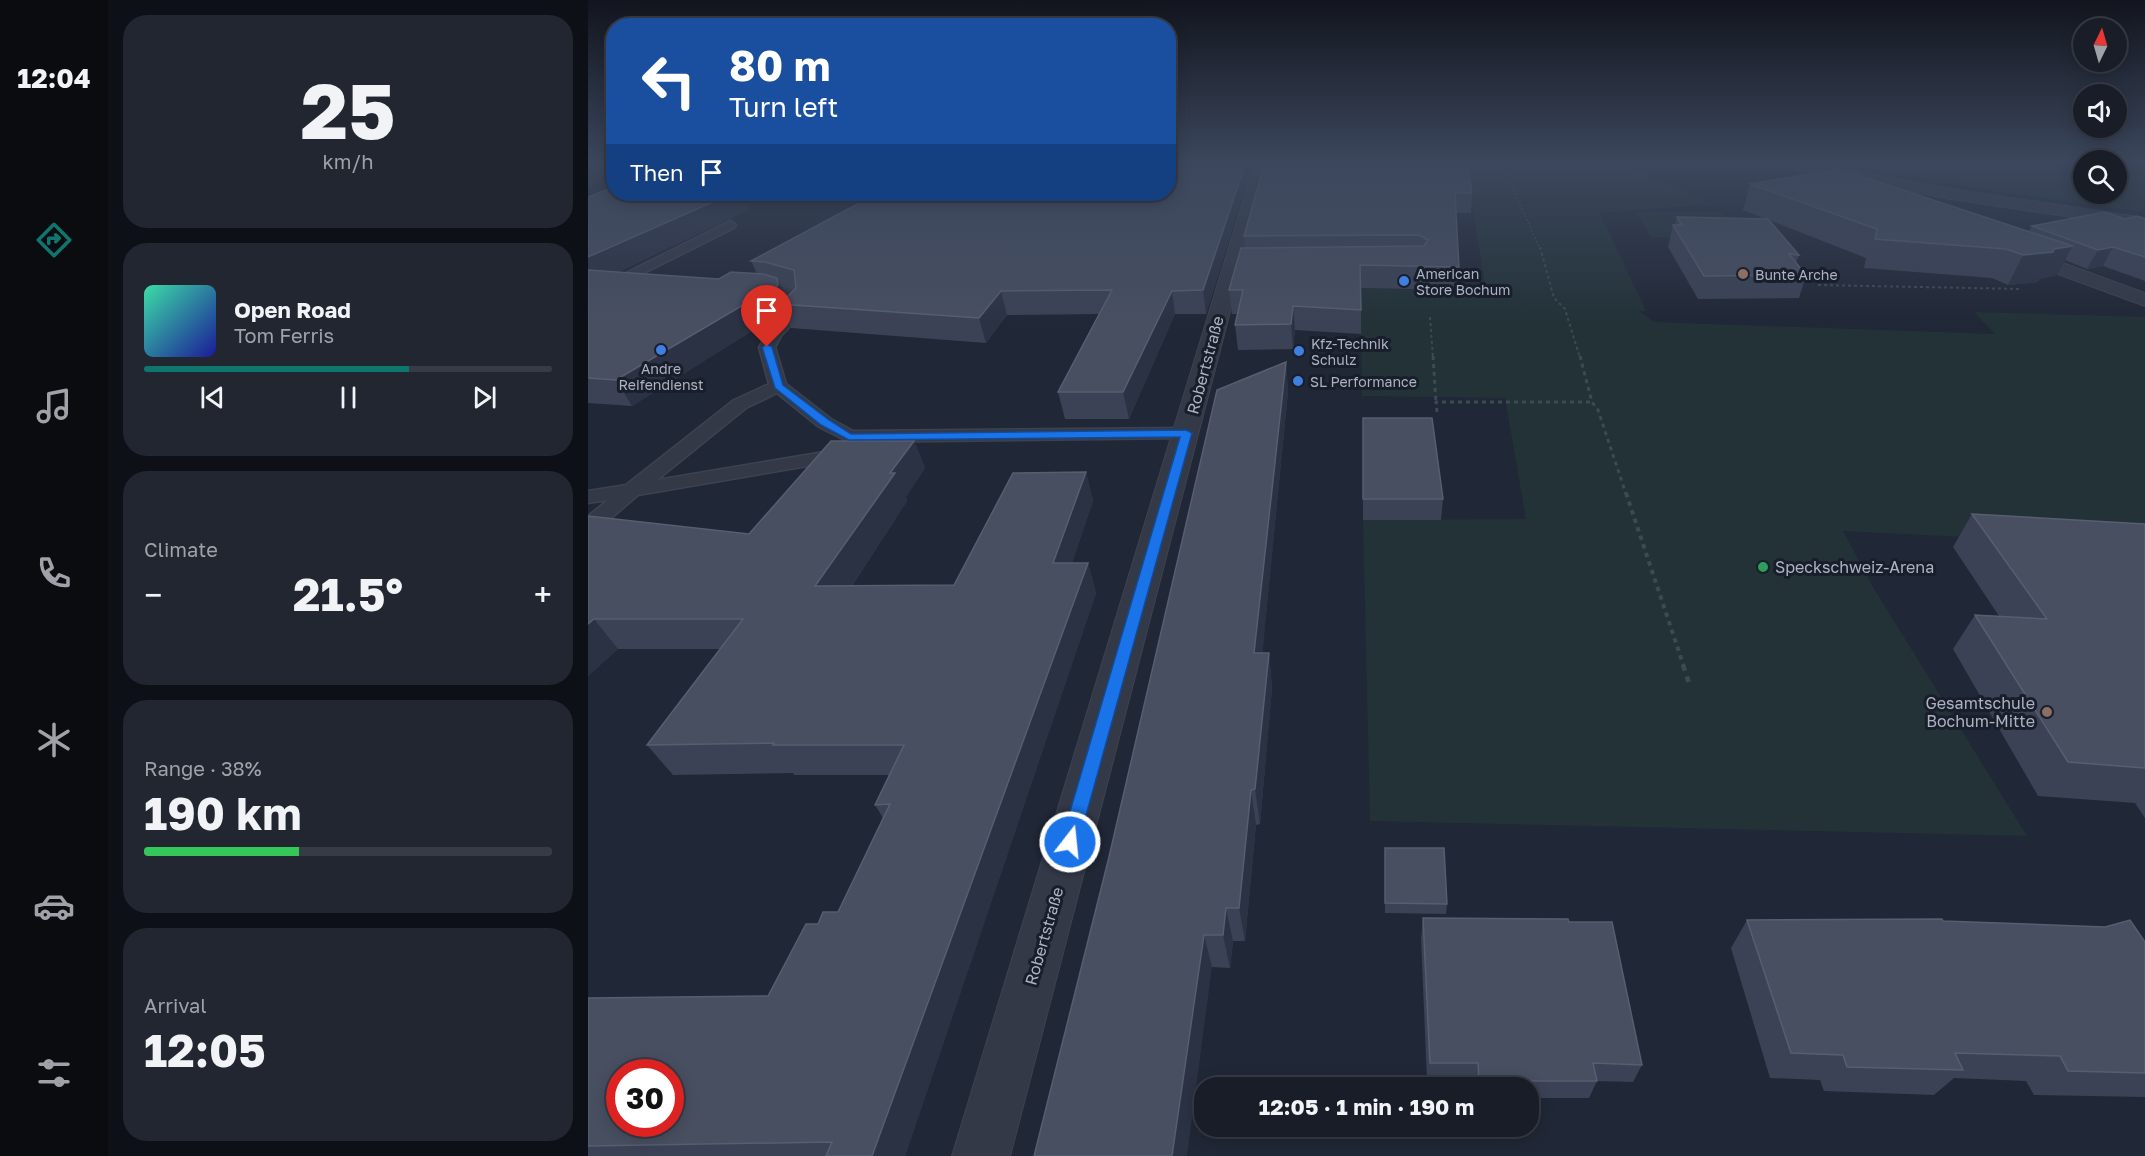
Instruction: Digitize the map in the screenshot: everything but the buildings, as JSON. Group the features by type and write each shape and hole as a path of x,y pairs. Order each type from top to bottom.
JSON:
{"street":[{"name":"Robertstraße","path":"981,1156 1186,433 1239,264 1250,216"},
{"path":"2096,216 2145,222"},
{"path":"2002,246 2145,300"}],"lane":[{"path":"651,283 617,281 730,225"},
{"path":"741,289 775,291 798,297 798,310 774,334 767,347 778,386 825,423 849,437 1186,433"},
{"path":"588,527 632,489 740,404 778,386"},
{"path":"588,497 830,457 849,437"}],"path":[{"path":"1526,216 1538,241 1554,298 1565,309 1592,402 1598,410 1690,686"},
{"path":"1818,285 2030,289"},
{"path":"1430,317 1437,412"},
{"path":"1436,402 1592,402"}],"shaded area":[{"path":"1474,216 1601,216 1646,311 1638,311 1655,322 1995,334 1974,312 2145,317 2145,546 1843,531 1873,587 2027,836 1370,821 1363,520 1526,519 1505,398 1362,396 1360,288 1486,292"},
{"path":"1638,216 1726,216 1738,230 1690,237 1651,237"}],"place":[{"name":"Bunte Arche","path":"1743,274"},
{"name":"American Store Bochum","path":"1404,281"},
{"name":"Andre Reifendienst","path":"661,350"},
{"name":"Kfz-Technik Schulz","path":"1299,351"},
{"name":"SL Performance","path":"1298,381"},
{"name":"Speckschweiz-Arena","path":"1763,567"},
{"name":"Gesamtschule Bochum-Mitte","path":"2047,712"}],"route":[{"path":"767,347 778,386 825,423 849,437 1186,433 1070,842"}]}
